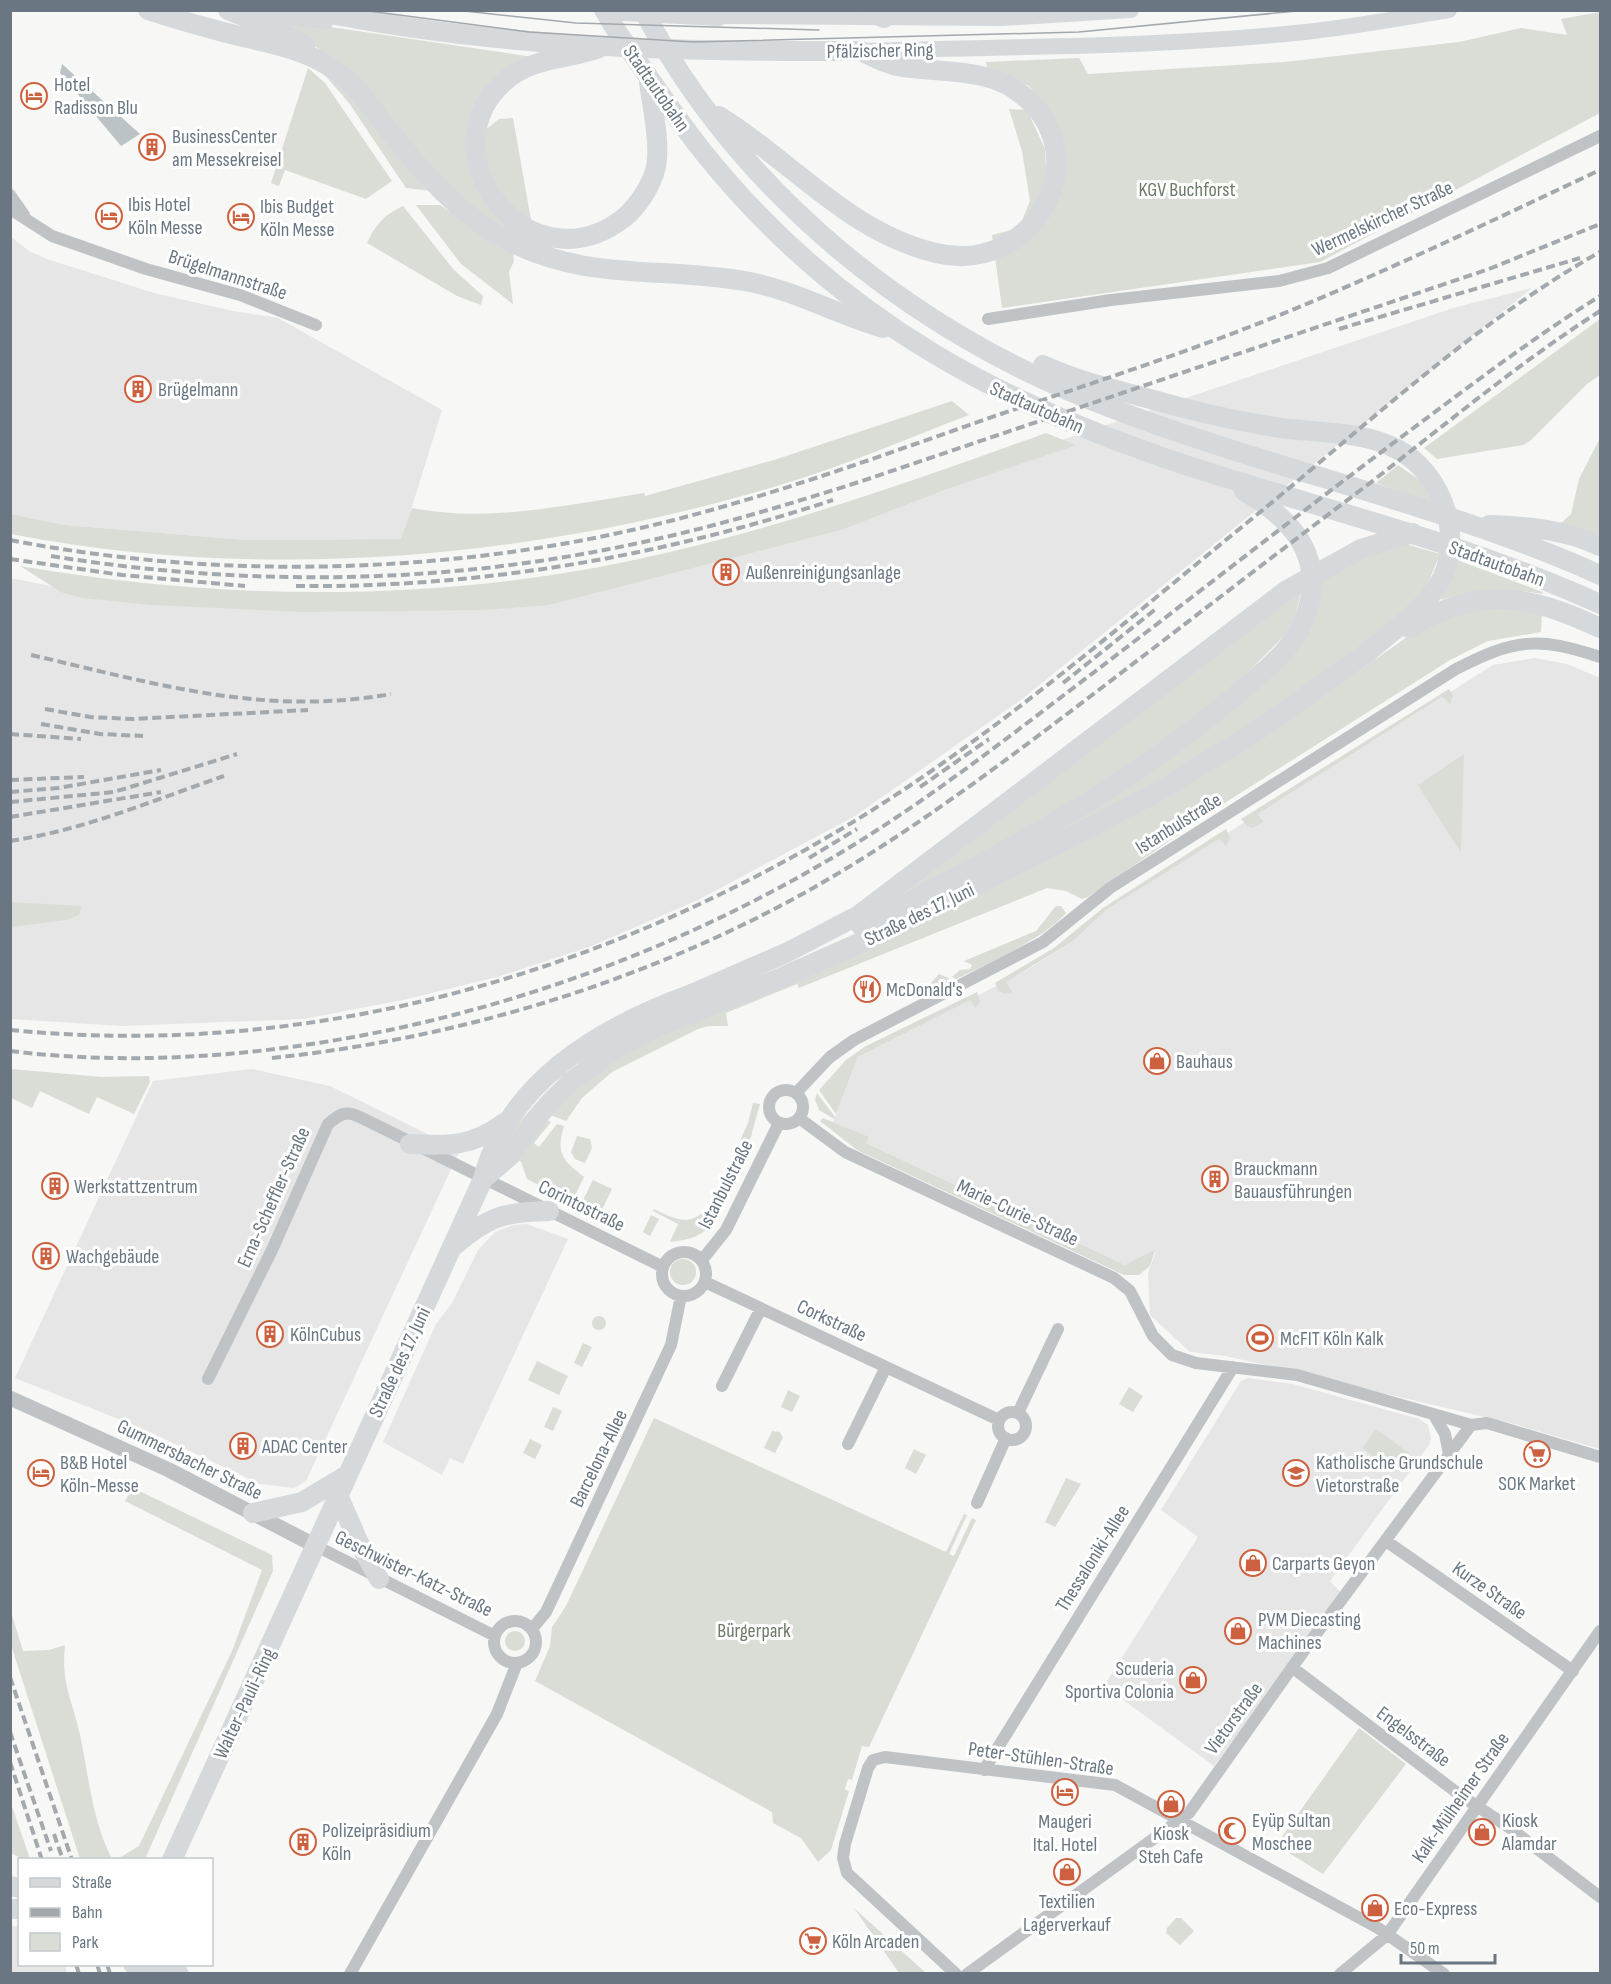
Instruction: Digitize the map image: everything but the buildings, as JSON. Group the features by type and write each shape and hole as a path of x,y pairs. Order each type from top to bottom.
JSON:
{"main road":[{"path":"148,10 301,52 332,68"},
{"path":"228,10 295,38 315,50 359,92 440,189 462,210 512,232 546,257 578,266 752,283 783,291 897,332"},
{"path":"238,10 289,17 363,21"},
{"name":"Pfälzischer Ring","path":"311,10 363,21 522,42 599,48 718,52 1086,46 1306,32 1449,10"},
{"path":"865,10 884,18"},
{"name":"Pfälzischer Ring","path":"605,12 1002,18 1131,10"},
{"name":"Stadtautobahn","path":"636,11 706,108 755,169 814,228 882,285 969,342 1023,370 1111,408 1232,450 1412,505 1520,542 1600,575"},
{"name":"Stadtautobahn","path":"605,12 686,130 754,210 831,281 897,332 939,360 1019,401 1099,435 1217,476 1422,536 1512,567 1600,604"},
{"path":"512,232 484,185 478,166 476,138 487,105 508,79 528,65 599,48"},
{"path":"706,108 733,124 804,182 847,212 908,244 954,257 985,254 1015,241 1025,233 1045,207 1055,170 1055,152 1047,124 1028,99 1015,89 986,77 901,67 861,51"},
{"path":"512,232 551,237 583,237 603,232 634,209 654,174 657,159 648,76"},
{"path":"969,342 1011,351 1058,372 1196,412 1281,428 1376,440 1398,449 1417,463 1440,494 1447,514 1449,546 1446,567 1425,603 1368,652"},
{"path":"692,994 759,972 861,927 1009,849 1166,750 1219,710 1275,659 1292,642 1304,621 1311,590 1309,559 1296,534 1279,514 1217,476"},
{"path":"692,994 788,952 867,910 1263,607 1338,560 1361,549 1420,531 1460,526 1524,527 1561,533 1598,545"},
{"path":"1368,652 1440,610 1472,600 1494,597 1541,604 1600,628"},
{"name":"Straße des 17. Juni","path":"483,1179 510,1156 540,1114 570,1083 620,1047 657,1027 781,978 877,936 1151,796 1260,729 1368,652"},
{"name":"Straße des 17. Juni","path":"316,1546 483,1179 493,1145 511,1118 549,1074 573,1053 608,1030 649,1009 692,994"},
{"path":"410,1144 455,1146 487,1134 511,1118"},
{"path":"452,1247 496,1217 512,1212 549,1211"},
{"path":"253,1513 302,1502 347,1475"},
{"path":"338,1495 358,1541 380,1579"},
{"name":"Walter-Pauli-Ring","path":"173,1858 316,1546"},
{"path":"136,1966 149,1974"},
{"path":"166,1966 179,1974"}],"street":[{"name":"Wermelskircher Straße","path":"988,320 1111,300 1279,281 1328,268 1600,136"},
{"name":"Brügelmannstraße","path":"10,195 29,220"},
{"name":"Brügelmannstraße","path":"10,209 52,236 99,253 240,295 316,325"},
{"name":"Istanbulstraße","path":"796,1093 830,1057 854,1040 1043,942 1110,888 1456,669 1508,645 1545,642 1600,657"},
{"path":"780,1090 796,1093 803,1105 799,1118 788,1124 779,1123 770,1115 768,1103 771,1097 780,1090"},
{"name":"Erna-Scheffler-Straße","path":"208,1379 272,1250 328,1124 340,1113 350,1113 483,1179"},
{"name":"Marie-Curie-Straße","path":"799,1118 845,1152 1114,1278 1130,1291 1144,1322 1163,1347 1172,1354 1196,1363 1297,1375 1471,1425 1487,1423 1600,1457"},
{"name":"Istanbulstraße","path":"702,1260 726,1230 779,1123"},
{"name":"Corintostraße","path":"483,1179 663,1267"},
{"path":"677,1252 691,1252 702,1260 706,1275 705,1282 695,1293 681,1296 665,1285 663,1267 666,1260 677,1252"},
{"name":"Corkstraße","path":"705,1282 999,1420"},
{"name":"Barcelona-Allee","path":"532,1629 546,1612 667,1356 676,1328 681,1296"},
{"path":"722,1386 761,1308"},
{"path":"1018,1413 1058,1329"},
{"path":"848,1444 886,1367"},
{"name":"Thessaloniki-Allee","path":"984,1770 1233,1367"},
{"name":"Gummersbacher Straße","path":"10,1398 152,1462 316,1546"},
{"path":"1018,1413 1024,1420 1025,1430 1015,1439 1006,1438 999,1431 999,1420 1004,1415 1018,1413"},
{"path":"1434,1415 1445,1434 1449,1454"},
{"name":"Vietorstraße","path":"967,1974 1189,1813 1471,1425"},
{"path":"977,1503 1006,1438"},
{"name":"Kurze Straße","path":"1386,1540 1573,1671"},
{"name":"Geschwister-Katz-Straße","path":"316,1546 495,1636"},
{"path":"515,1621 532,1629 536,1639 534,1650 528,1659 517,1663 501,1658 496,1652 495,1636 503,1625 515,1621"},
{"name":"Kalk-Mülheimer Straße","path":"1340,1974 1387,1935 1600,1631"},
{"path":"350,1974 497,1714 517,1663"},
{"name":"Engelsstraße","path":"1293,1668 1600,1896"},
{"name":"Peter-Stühlen-Straße","path":"956,1974 847,1873 845,1844 868,1768 873,1760 885,1757 1115,1785 1387,1935 1444,1974"}],"shaded area":[{"path":"62,64 140,134 121,146 60,73"},
{"path":"10,236 29,251 47,259 154,293 233,311 278,318 442,410 402,539 246,540 65,525 11,514"},
{"path":"1532,288 1022,699 855,816 698,900 589,947 497,977 403,1000 303,1019 122,1026 11,1019 11,578 70,590 302,610 688,566 1453,308"},
{"path":"1535,658 1567,664 1600,678 1600,1449 1510,1423 1226,1356 1190,1352 1150,1315 1148,1273 1156,1251 1125,1265 866,1143 868,1137 833,1122 858,1057 1029,969 1073,941 1106,910 1493,665"},
{"path":"252,1069 330,1086 460,1150 306,1481 294,1488 260,1484 141,1428 15,1378 153,1081"},
{"path":"527,1224 568,1239 463,1464 450,1458 442,1475 383,1442 436,1324 452,1303 478,1250 495,1232 513,1225"},
{"path":"1248,1378 1293,1384 1419,1419 1428,1425 1431,1438 1429,1445 1330,1581 1341,1593 1214,1766 1104,1686 1198,1537 1161,1510 1241,1381"},
{"path":"10,1925 18,1927 18,1966 65,1966 67,1973 11,1973"}],"green space":[{"name":"KGV Buchforst","path":"1600,12 1600,113 1320,262 1002,308 992,235 1019,228 1030,201 1022,151 1009,109 1027,110 1045,149 1046,170 1048,111 1029,86 987,67 986,62 1079,58 1088,74 1284,62 1459,42 1521,28 1567,35 1561,19"},
{"path":"256,16 533,57 522,62 470,147 524,234 520,241 462,203 330,57 309,42"},
{"path":"308,68 325,83 392,181 366,199 285,170 279,186 271,183"},
{"path":"323,73 360,102 431,191 406,188 349,103"},
{"path":"513,118 531,220 507,209 485,165 485,130 499,119"},
{"path":"416,205 440,205 513,254 514,261 509,272 513,304 461,264"},
{"path":"403,206 454,270 483,296 481,305 457,296 367,243 381,221"},
{"path":"1600,319 1600,375 1587,384 1530,441 1523,445 1437,459 1424,448"},
{"path":"952,401 969,415 804,478 687,510 592,531 495,546 398,556 300,560 202,557 106,549 11,534 11,514 65,525 246,540 401,539 412,508 470,514 499,513 557,507 644,493 645,496 774,460"},
{"path":"1046,433 1076,445 944,490 841,530 548,605 484,610 302,612 152,605 82,598 61,592 20,566 183,587 265,591 348,592 430,588 512,580 593,568 674,551 769,526 862,497"},
{"path":"1600,438 1600,537 1560,524 1571,514 1579,479"},
{"path":"1398,465 1421,481 1433,503 1376,483"},
{"path":"1398,542 1440,554 1428,583 1419,597 1360,650 1223,744 1147,789 874,931 655,1021 520,1129 500,1151 516,1126 546,1092 583,1059 615,1037 693,1001 778,968 872,926 1012,854 1304,640 1318,609 1321,575"},
{"path":"1457,560 1543,592 1542,594 1491,591 1441,600"},
{"path":"1302,588 1294,621 1286,634 1215,705 1069,806 898,898"},
{"path":"1495,607 1542,613 1541,632 1488,641 1450,660 1223,804 1088,897 1082,899 1066,891 1047,888 799,988 797,984 726,1013 728,1026 709,1026 698,1029 612,1072 582,1098 566,1121 550,1115 576,1088 625,1053 661,1033 879,942 1155,805 1281,725 1410,635 1454,615"},
{"path":"1449,689 1453,696 1450,704 1442,697 1258,814 1263,822 1252,828 1241,819"},
{"path":"1464,754 1461,853 1418,785"},
{"path":"1226,829 1230,838 1226,846 1219,839 1106,910 1073,941 1006,982 1012,992 1004,994 999,991 995,983 1054,948 1103,908"},
{"path":"11,902 82,906 79,915 66,920 11,927"},
{"path":"1056,906 1061,906 1066,913 1044,932 983,966 956,979 952,977 960,970 970,969 972,965 964,961 1036,931"},
{"path":"939,974 953,980 914,998 923,992"},
{"path":"977,992 980,1002 975,1008 970,1000 858,1057 836,1114 819,1090 846,1060 866,1046"},
{"path":"11,1069 102,1077 149,1076 150,1082 134,1114 97,1097 89,1114 40,1091 32,1108 11,1098"},
{"path":"817,1093 835,1117 834,1119 819,1110 815,1100"},
{"path":"753,1103 760,1104 748,1147 739,1143 748,1123"},
{"path":"823,1118 869,1137 866,1143 1125,1265 1155,1250 1150,1266 1139,1275 1124,1275 857,1150 820,1121"},
{"path":"545,1119 551,1122 534,1143 539,1147 557,1124 564,1126 561,1151 571,1166 584,1177 574,1198 546,1189 527,1179 521,1162 516,1159"},
{"path":"577,1136 590,1139 592,1148 585,1163 575,1159 571,1152"},
{"path":"737,1148 747,1152 732,1190 720,1185"},
{"path":"593,1180 612,1189 601,1212 582,1202"},
{"path":"718,1189 730,1195 719,1214 708,1208"},
{"path":"654,1209 674,1218 686,1220 705,1211 716,1219 706,1230 696,1236 670,1242 678,1224 653,1211"},
{"path":"651,1215 659,1219 650,1236 643,1232"},
{"path":"683,1259 692,1263 696,1272 692,1281 683,1285 674,1281 670,1272 674,1263"},
{"path":"599,1316 604,1318 606,1323 604,1328 599,1330 594,1328 592,1323 594,1318"},
{"path":"583,1343 592,1347 582,1367 574,1363"},
{"path":"537,1361 568,1376 559,1395 528,1380"},
{"path":"1129,1387 1143,1396 1133,1412 1119,1404"},
{"path":"788,1390 800,1396 792,1412 781,1407"},
{"path":"553,1407 562,1411 553,1431 544,1427"},
{"name":"Bürgerpark","path":"654,1418 946,1552 964,1514 967,1515 949,1554 954,1556 972,1518 976,1520 869,1747 862,1746 852,1780 848,1779 845,1789 849,1791 831,1850 818,1862 801,1838 773,1823 772,1812 535,1681 550,1646 552,1627 566,1606"},
{"path":"1376,1429 1409,1453 1395,1472 1362,1448"},
{"path":"772,1431 780,1432 783,1438 775,1453 764,1448"},
{"path":"530,1439 542,1445 535,1459 523,1453"},
{"path":"914,1449 926,1455 916,1474 905,1468"},
{"path":"1066,1478 1081,1484 1055,1527 1045,1522"},
{"path":"133,1488 272,1555 273,1571 145,1858 119,1858 139,1846 232,1651 262,1570 125,1501"},
{"path":"11,1612 23,1651 49,1650 65,1645 64,1659 68,1691 80,1735 95,1814 112,1858 80,1858 11,1645"},
{"path":"515,1631 522,1634 525,1641 522,1648 515,1651 508,1648 505,1641 508,1634"},
{"path":"1359,1728 1406,1764 1323,1874 1276,1845"},
{"path":"10,1803 30,1858 21,1858 11,1853"},
{"path":"854,1908 926,1973 899,1973"},
{"path":"1176,1918 1181,1918 1194,1931 1180,1945 1166,1933 1167,1928"}],"tram line":[{"path":"361,10 529,32 693,42 1079,32 1307,10"},
{"path":"455,10 576,23 819,30"}],"railway":[{"path":"10,540 86,553 164,561 242,566 322,566 401,563 479,556 557,545 632,530 679,519 816,478 1228,335 1379,273 1600,170"},
{"path":"51,556 197,573 270,577 343,577 489,568 562,558 634,544 749,516 862,481 1489,269 1600,224"},
{"path":"10,1030 124,1036 236,1031 347,1017 456,993 562,960 667,919 768,870 866,814 917,781 1018,708 1259,513 1424,375 1510,310 1600,252"},
{"path":"1339,329 1580,258"},
{"path":"10,1051 108,1058 206,1056 303,1045 399,1028 457,1014 570,980 680,936 733,911 870,835 966,769 1449,401 1600,296"},
{"path":"272,1058 408,1037 475,1022 542,1003 608,982 672,957 797,897 916,824 992,770 1370,483 1512,372 1600,311"},
{"path":"296,586 433,581 500,575 568,565 701,538 833,500"},
{"path":"10,559 122,575 245,586"},
{"path":"1063,683 1157,608"},
{"path":"31,655 165,686 253,699 298,702 344,700 391,694"},
{"path":"45,709 90,717 133,719 308,710"},
{"path":"41,724 100,734 143,736"},
{"path":"10,734 81,739"},
{"path":"920,787 989,739"},
{"path":"10,802 114,792 237,754"},
{"path":"10,792 58,788 161,770"},
{"path":"10,841 92,822 224,776"},
{"path":"10,780 84,777"},
{"path":"10,817 161,792"},
{"path":"809,858 857,829"},
{"path":"10,1677 71,1858"},
{"path":"10,1732 51,1851"},
{"path":"10,1762 41,1858"},
{"path":"54,1834 62,1858"},
{"path":"77,1966 79,1974"},
{"path":"98,1966 100,1974"},
{"path":"108,1966 110,1974"}],"place":[{"name":"Hotel Radisson Blu","path":"34,96"},
{"name":"BusinessCenter am Messekreisel","path":"152,147"},
{"name":"Ibis Hotel Köln Messe","path":"109,216"},
{"name":"Ibis Budget Köln Messe","path":"241,217"},
{"name":"Brügelmann","path":"138,389"},
{"name":"Außenreinigungsanlage","path":"726,572"},
{"name":"McDonald's","path":"867,989"},
{"name":"Bauhaus","path":"1157,1061"},
{"name":"Brauckmann Bauausführungen","path":"1215,1179"},
{"name":"Werkstattzentrum","path":"55,1186"},
{"name":"Wachgebäude","path":"46,1256"},
{"name":"KölnCubus","path":"270,1334"},
{"name":"McFIT Köln Kalk","path":"1260,1338"},
{"name":"ADAC Center","path":"243,1446"},
{"name":"SOK Market","path":"1537,1454"},
{"name":"B&B Hotel Köln-Messe","path":"41,1473"},
{"name":"Katholische Grundschule Vietorstraße","path":"1296,1473"},
{"name":"Carparts Geyon","path":"1253,1563"},
{"name":"PVM Diecasting Machines","path":"1238,1631"},
{"name":"Scuderia Sportiva Colonia","path":"1193,1680"},
{"name":"Maugeri Ital. Hotel","path":"1065,1792"},
{"name":"Kiosk Steh Cafe","path":"1171,1804"},
{"name":"Eyüp Sultan Moschee","path":"1232,1831"},
{"name":"Kiosk Alamdar","path":"1482,1832"},
{"name":"Polizeipräsidium Köln","path":"303,1842"},
{"name":"Textilien Lagerverkauf","path":"1067,1872"},
{"name":"Eco-Express","path":"1375,1908"},
{"name":"Köln Arcaden","path":"813,1941"}]}
